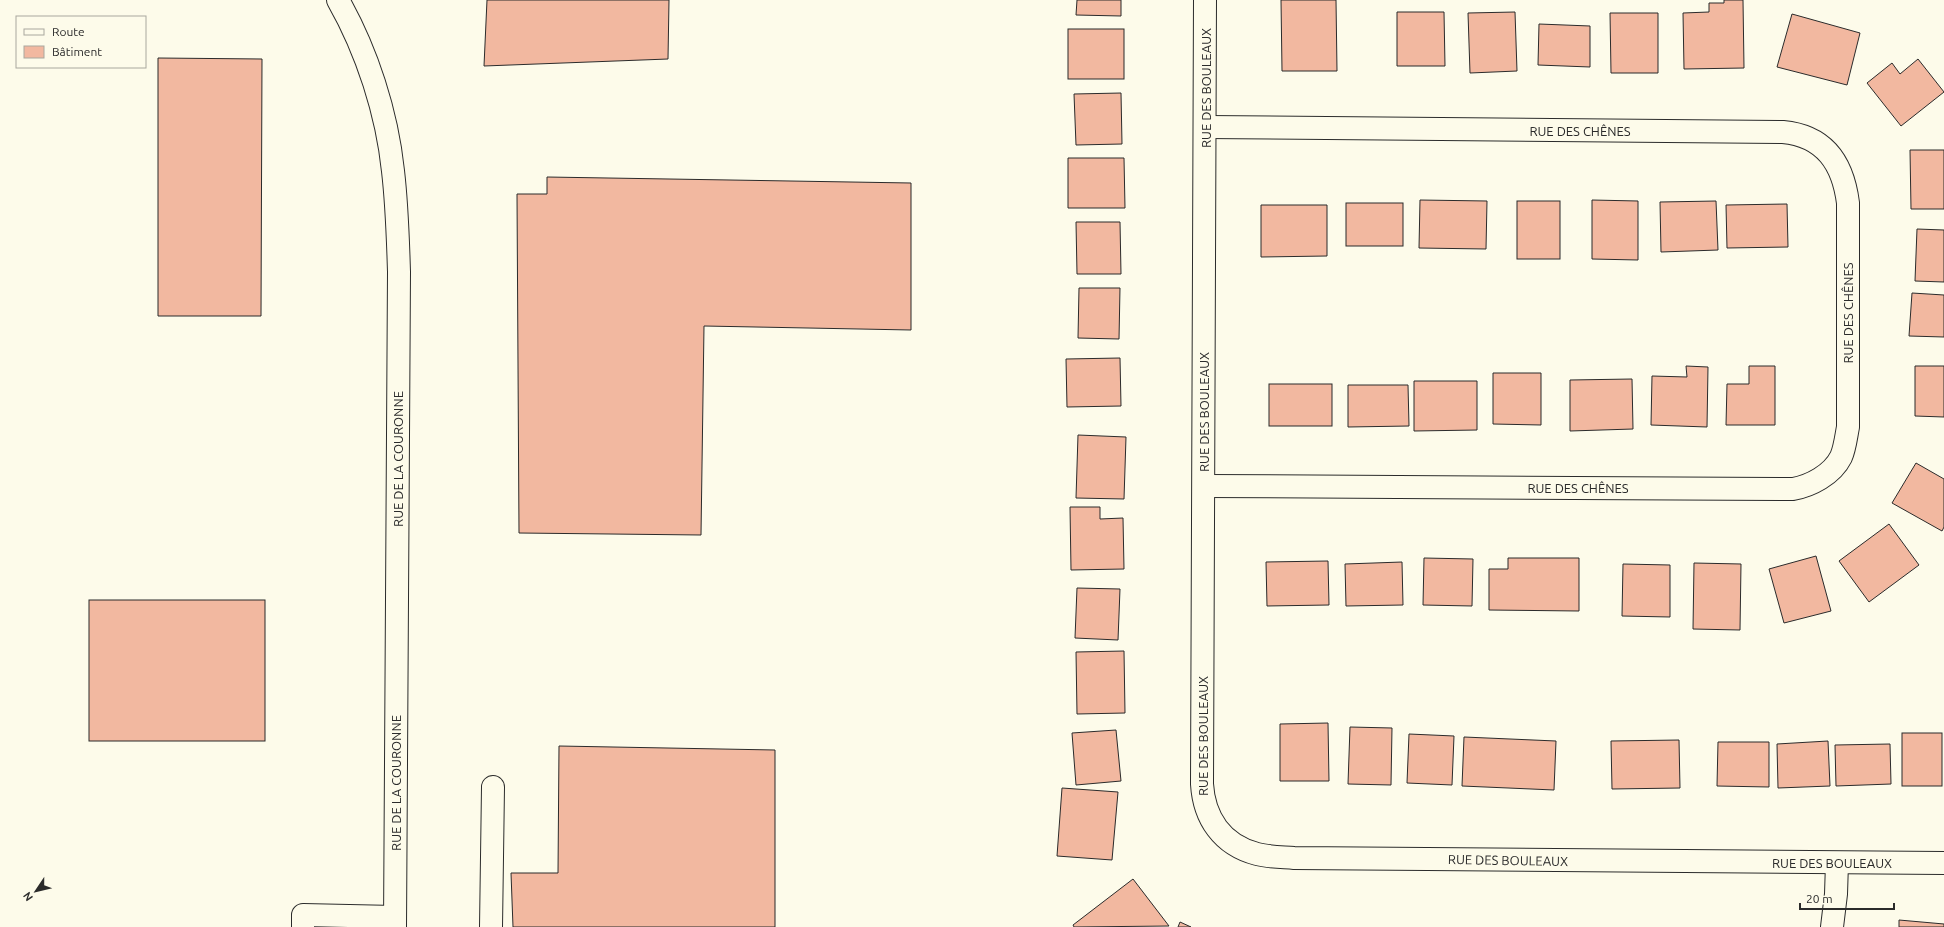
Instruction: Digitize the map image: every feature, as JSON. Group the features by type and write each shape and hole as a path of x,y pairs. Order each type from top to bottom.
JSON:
{"street":[{"name":"RUE DE LA COURONNE","path":"338,0 350,23 376,92 393,170 398,221 399,280 395,922"},
{"name":"RUE DES BOULEAUX","path":"1206,0 1203,802 1215,828 1228,840 1256,854 1294,858 1944,863"},
{"name":"RUE DES CHÊNES","path":"1204,486 1792,489 1806,486 1832,469 1841,458 1848,427 1848,203 1846,187 1837,164 1829,153 1808,138 1784,132 1206,128"},
{"path":"491,927 493,787"},
{"path":"1832,927 1837,863"},
{"path":"303,927 304,915 395,922"}],"building":[{"path":"487,0 669,0 668,59 484,66"},
{"path":"1077,0 1121,0 1121,16 1076,15"},
{"path":"1281,0 1336,0 1337,71 1282,71"},
{"path":"1724,0 1743,0 1744,68 1684,69 1683,13 1709,12 1709,3 1724,3"},
{"path":"1397,12 1444,12 1445,66 1397,66"},
{"path":"1515,12 1517,71 1470,73 1468,13"},
{"path":"1610,13 1658,13 1658,73 1611,73"},
{"path":"1792,14 1860,33 1847,85 1777,67"},
{"path":"1539,24 1590,26 1590,67 1538,65"},
{"path":"1068,29 1124,29 1124,79 1068,79"},
{"path":"158,58 262,59 261,316 158,316"},
{"path":"1918,59 1944,92 1901,126 1867,83 1892,63 1900,74"},
{"path":"1121,93 1122,144 1076,145 1074,94"},
{"path":"1910,150 1944,150 1944,209 1911,209"},
{"path":"1068,158 1124,158 1125,208 1068,208"},
{"path":"547,177 911,183 911,330 704,326 701,535 519,533 517,194 547,194"},
{"path":"1420,200 1487,201 1486,249 1419,248"},
{"path":"1592,200 1638,201 1638,260 1592,259"},
{"path":"1517,201 1560,201 1560,259 1517,259"},
{"path":"1716,201 1718,250 1661,252 1660,202"},
{"path":"1346,203 1403,203 1403,246 1346,246"},
{"path":"1787,204 1788,247 1727,248 1726,205"},
{"path":"1261,205 1327,205 1327,256 1261,257"},
{"path":"1076,222 1120,222 1121,274 1077,274"},
{"path":"1917,229 1944,230 1944,282 1915,281"},
{"path":"1079,288 1120,288 1119,339 1078,338"},
{"path":"1912,293 1944,295 1944,337 1909,336"},
{"path":"1120,358 1121,406 1067,407 1066,359"},
{"path":"1686,366 1708,367 1707,427 1651,425 1652,376 1687,377"},
{"path":"1749,366 1775,366 1775,425 1726,425 1727,384 1749,384"},
{"path":"1915,366 1944,366 1944,417 1915,416"},
{"path":"1493,373 1541,373 1541,425 1493,424"},
{"path":"1632,379 1633,429 1570,431 1570,380"},
{"path":"1414,381 1477,381 1477,430 1414,431"},
{"path":"1269,384 1332,384 1332,426 1269,426"},
{"path":"1348,385 1408,385 1409,426 1348,427"},
{"path":"1078,435 1126,437 1124,499 1076,498"},
{"path":"1916,463 1944,479 1944,527 1942,531 1892,503"},
{"path":"1070,507 1100,507 1100,519 1123,518 1124,569 1071,570"},
{"path":"1889,524 1919,565 1869,602 1839,561"},
{"path":"1816,556 1831,611 1784,623 1769,569"},
{"path":"1424,558 1473,559 1472,606 1423,605"},
{"path":"1508,558 1579,558 1579,611 1489,610 1489,569 1508,569"},
{"path":"1328,561 1329,605 1267,606 1266,562"},
{"path":"1402,562 1403,605 1346,606 1345,564"},
{"path":"1694,563 1741,564 1740,630 1693,629"},
{"path":"1623,564 1670,565 1670,617 1622,616"},
{"path":"1077,588 1120,589 1118,640 1075,638"},
{"path":"89,600 265,600 265,741 89,741"},
{"path":"1124,651 1125,713 1077,714 1076,652"},
{"path":"1328,723 1329,781 1280,781 1280,724"},
{"path":"1350,727 1392,728 1391,785 1348,784"},
{"path":"1116,730 1121,781 1076,785 1072,733"},
{"path":"1902,733 1942,733 1942,786 1902,786"},
{"path":"1409,734 1454,736 1452,785 1407,783"},
{"path":"1464,737 1556,741 1554,790 1462,786"},
{"path":"1679,740 1680,788 1612,789 1611,741"},
{"path":"1828,741 1830,786 1778,788 1777,744"},
{"path":"1718,742 1769,742 1769,787 1717,786"},
{"path":"1890,744 1891,784 1836,786 1835,745"},
{"path":"559,746 775,750 775,927 513,927 511,873 558,873"},
{"path":"1062,788 1118,792 1112,860 1057,856"},
{"path":"1133,879 1169,926 1074,927 1073,925"},
{"path":"1899,920 1944,924 1944,927 1899,927"},
{"path":"1180,922 1191,927 1178,927"}]}
